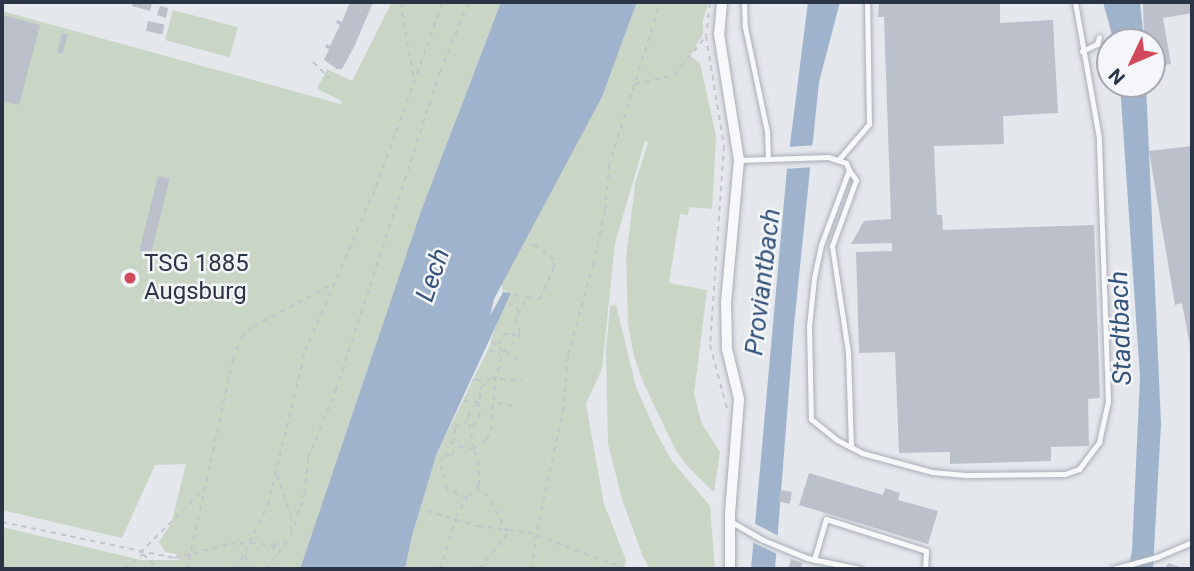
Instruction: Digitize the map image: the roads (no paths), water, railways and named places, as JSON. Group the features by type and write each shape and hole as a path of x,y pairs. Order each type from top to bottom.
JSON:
{"street":[{"path":"722,2 719,34 739,160 726,302 727,349 739,399 730,521 730,569"}],"lane":[{"path":"744,2 745,27 771,159"},
{"path":"839,159 869,124 867,2"},
{"path":"849,170 821,245 809,326 811,419 862,453 921,469 968,475 1065,474 1079,469 1091,457 1099,442 1108,401 1099,138 1075,2"},
{"path":"1082,51 1096,44"},
{"path":"739,160 828,157 846,163 856,180 832,246 848,352 851,447"},
{"path":"818,569 817,561 826,519 926,551 925,569"},
{"path":"730,521 788,551 817,561 860,569"},
{"path":"1115,569 1157,557 1192,542"}],"water":[{"name":"Lech","path":"501,2 637,2 602,97 494,299 490,316 503,292 511,293 437,453 405,569 300,569 421,211"},
{"path":"808,2 840,2 819,82 794,325 775,569 751,569 787,168"},
{"path":"1103,2 1140,2 1143,28 1110,28"},
{"path":"1121,98 1147,98 1161,424 1153,569 1128,569 1132,551 1140,377"}],"place":[{"name":"TSG 1885 Augsburg","path":"130,278"}],"water label":[{"name":"Proviantbach","path":"763,282"},
{"name":"Stadtbach","path":"1121,328"}]}
